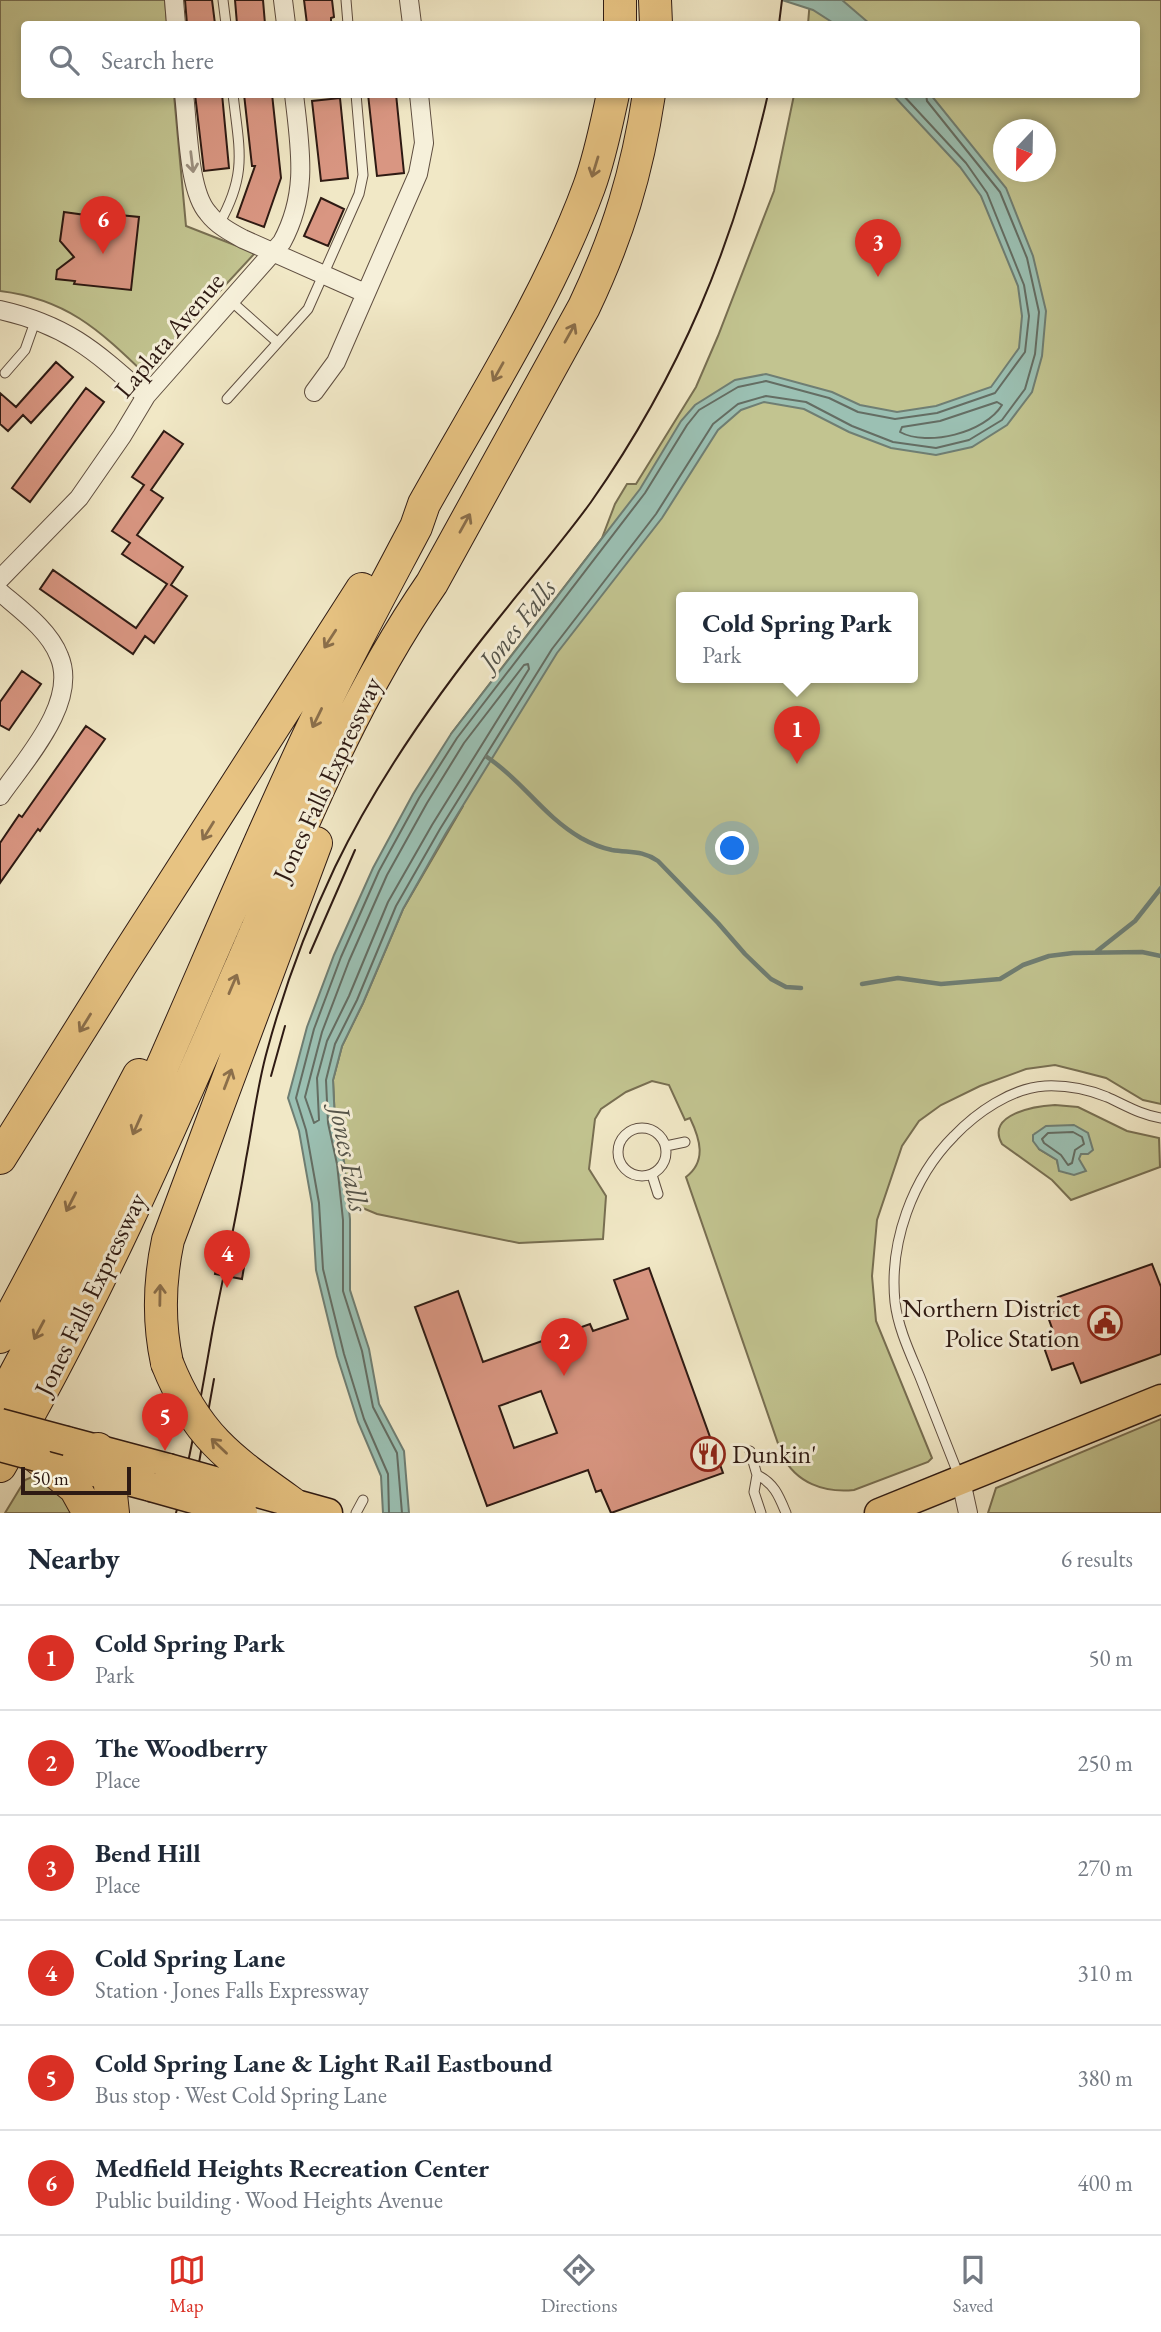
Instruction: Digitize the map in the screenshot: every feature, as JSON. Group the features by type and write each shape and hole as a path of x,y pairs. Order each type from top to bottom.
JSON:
{"highway":[{"path":"620,0 620,21"},
{"path":"655,0 656,21"},
{"name":"Jones Falls Expressway","path":"0,1402 46,1317 109,1186 339,671 416,527 424,504 545,288 589,186 603,143 612,98"},
{"name":"Jones Falls Expressway","path":"0,1466 96,1287 164,1141 335,753 383,662 409,616 432,583 584,307 605,262 626,204 642,140 648,98"},
{"path":"0,1158 398,531 411,514 424,504"},
{"path":"292,1503 222,1450 188,1408 167,1363 162,1340 160,1290 168,1240 313,850 420,622 432,583"},
{"path":"0,1337 243,883"},
{"path":"0,1478 34,1407"},
{"path":"53,1457 89,1513"},
{"path":"113,1513 118,1467"}],"main road":[{"path":"879,1513 1161,1399"},
{"path":"0,1423 53,1457"},
{"path":"0,1447 118,1467 328,1513"},
{"path":"118,1467 243,1513"}],"street":[{"path":"174,0 176,21"},
{"path":"283,0 286,21"},
{"path":"410,0 412,21"},
{"path":"184,98 195,188 207,213 228,232 365,293"},
{"name":"Laplata Avenue","path":"0,579 86,489 146,396 274,253 288,230 300,196 301,164 294,98"},
{"path":"314,392 336,362 423,160 419,98"},
{"path":"0,310 36,319 78,339 146,396"},
{"path":"0,592 45,634 59,655 64,674 57,709 38,743 0,796"},
{"path":"961,1481 968,1513"}],"lane":[{"path":"223,0 226,21"},
{"path":"346,0 348,21"},
{"path":"219,224 235,192 241,167 233,98"},
{"path":"227,400 308,309 325,275 362,182 356,98"},
{"path":"231,301 277,342"},
{"path":"5,373 25,349 36,319"},
{"path":"961,1481 908,1348 895,1303 897,1245 915,1192 928,1168 945,1145 967,1123 994,1104 1041,1086 1064,1085 1088,1090 1132,1110 1161,1118"},
{"path":"647,1128 659,1134 666,1146 666,1160 652,1175 638,1177 621,1165 618,1152 622,1138 633,1130 647,1128"},
{"path":"666,1146 685,1142"},
{"path":"652,1175 658,1194"},
{"path":"750,1451 757,1475 754,1492 761,1513"},
{"path":"757,1475 774,1487 786,1513"},
{"path":"356,1513 363,1500"}],"green space":[{"path":"0,0 165,0 167,21 21,21 21,98 174,98 186,226 255,253 144,373 80,318 44,301 0,291"},
{"path":"810,0 1161,0 1161,1104 1143,1100 1106,1078 1055,1065 1026,1069 980,1086 941,1105 919,1121 902,1146 877,1220 872,1276 876,1321 932,1458 928,1462 854,1490 832,1490 812,1484 795,1473 782,1455 686,1177 693,1171 699,1157 697,1134 690,1118 685,1120 669,1085 652,1081 626,1092 601,1109 595,1119 589,1169 606,1196 603,1239 519,1243 377,1214 348,1202 344,1162 335,1122 333,1080 342,1046 403,909 463,806 451,734 602,538 615,504 627,484 636,484 696,387 774,191 793,98 1140,98 1140,21 808,21"},
{"path":"1047,1106 1078,1107 1127,1131 1159,1138 1160,1167 1071,1200 1052,1180 1002,1144 999,1134 1000,1125 1006,1119 1025,1110","holes":["1036,1134 1081,1154 1078,1158 1081,1164 1067,1173 1058,1165 1057,1160 1039,1149"]},
{"path":"1161,1419 1161,1513 988,1513 996,1488"},
{"path":"32,1477 48,1482 57,1489 73,1513 5,1513 25,1480"}],"water":[{"path":"782,0 842,0 866,21 830,21 813,10"},
{"name":"Jones Falls","path":"896,98 933,98 993,172 993,182 1001,182 1006,188 1033,256 1046,311 1042,356 1032,392 1007,425 972,447 936,455 891,448 849,432 804,409 764,402 741,410 718,430 662,518 557,653 446,833 403,909 342,1046 333,1080 335,1122 344,1162 350,1219 350,1290 369,1349 379,1404 404,1451 409,1513 383,1513 381,1476 358,1422 337,1356 316,1270 312,1204 299,1131 288,1098 307,1027 334,955 373,868 413,794 451,734 640,489 681,421 695,405 735,380 766,374 832,392 860,405 897,412 936,406 991,387 1019,348 1022,316 1018,286 981,196 960,167"},
{"path":"1074,1125 1088,1133 1093,1150 1088,1154 1081,1154 1079,1159 1086,1171 1074,1175 1059,1171 1057,1160 1039,1149 1033,1141 1033,1135 1046,1126"}],"building":[{"path":"185,0 212,0 215,21 187,21"},
{"path":"235,0 263,0 265,21 237,21"},
{"path":"304,0 332,0 334,17 331,21 307,21"},
{"path":"195,98 222,98 229,168 204,171"},
{"path":"244,98 272,98 281,178 264,227 237,217 255,166 252,166"},
{"path":"340,98 348,178 321,181 312,101"},
{"path":"368,98 396,98 404,173 377,176"},
{"path":"321,198 344,209 328,246 304,236"},
{"path":"64,212 100,217 100,213 139,217 131,290 74,284 75,281 56,279 57,270 74,257 60,241"},
{"path":"56,362 73,377 31,423 23,415 8,431 0,424 0,393 16,407"},
{"path":"86,388 104,402 30,502 12,488"},
{"path":"164,431 183,444 151,490 163,498 137,535 183,567 171,585 187,596 154,643 145,636 133,654 40,589 53,570 136,628 167,584 122,554 130,543 112,531 144,485 132,477"},
{"path":"22,671 41,684 9,730 0,725 0,702"},
{"path":"86,726 105,739 0,883 0,843 19,815 22,817"},
{"path":"217,1261 244,1267 242,1279 215,1274"},
{"name":"Northern District Police Station","path":"1152,1264 1161,1287 1161,1354 1081,1383 1073,1363 1052,1370 1040,1336 1053,1331 1047,1314 1061,1305 1058,1297"},
{"path":"649,1268 723,1473 611,1513 601,1490 596,1492 588,1470 487,1506 415,1307 458,1291 483,1362 590,1324 593,1331 628,1319 614,1280","holes":["541,1391 557,1433 514,1448 499,1406"]}],"waterway":[{"path":"487,757 500,766 555,819 581,838 604,848 641,853 658,861 771,979 786,987 801,988"},
{"path":"1097,951 1135,921 1161,888"},
{"path":"862,984 898,978 941,984 1000,979 1023,965 1049,956 1073,953 1142,952 1161,956"}],"tram line":[{"path":"779,21 782,0"},
{"path":"176,1513 264,1064 289,981 315,912 352,834 409,739 475,648 591,502 651,406 677,357 721,256 739,204 767,98"},
{"path":"310,953 355,850"},
{"path":"271,1076 285,1026"},
{"path":"190,1513 214,1379"},
{"path":"213,1429 219,1513"}],"place":[{"name":"Medfield Heights Recreation Center","path":"103,254"},
{"name":"Bend Hill","path":"878,277"},
{"name":"Cold Spring Park","path":"797,764"},
{"name":"Cold Spring Lane","path":"227,1288"},
{"name":"Northern District Police Station","path":"1105,1323"},
{"name":"The Woodberry","path":"564,1376"},
{"name":"Cold Spring Lane & Light Rail Eastbound","path":"165,1451"},
{"name":"Dunkin'","path":"708,1454"}]}
